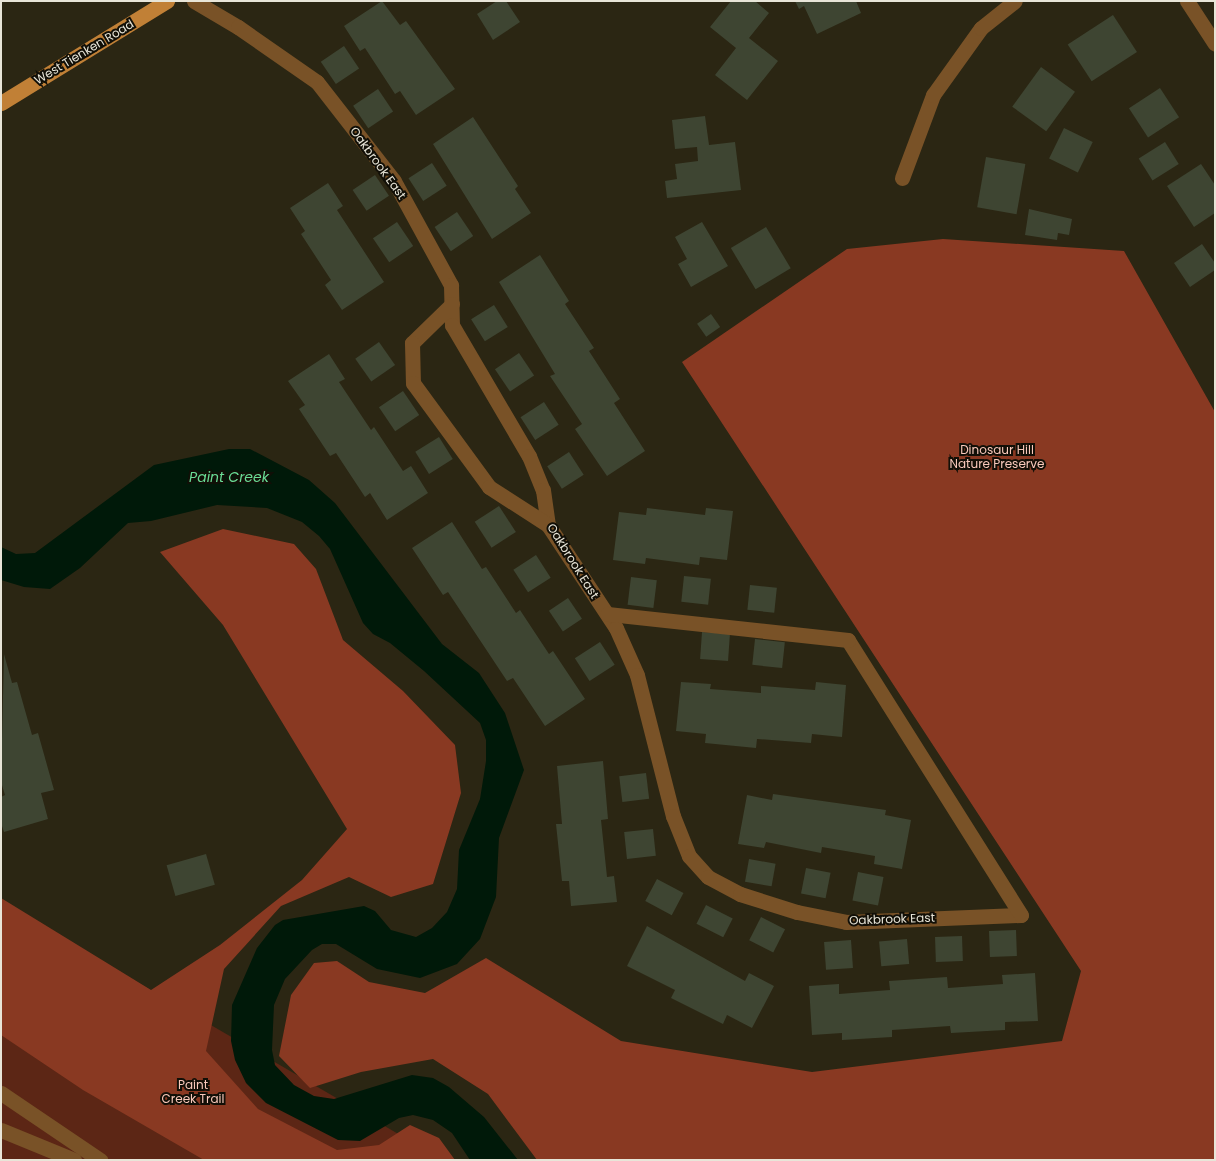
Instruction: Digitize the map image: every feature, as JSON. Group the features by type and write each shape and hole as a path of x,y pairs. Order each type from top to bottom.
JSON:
{"main road":[{"name":"West Tienken Road","path":"1,103 167,1"}],"street":[{"name":"Oakbrook East","path":"194,1 238,27 317,82 394,181 451,286 452,326 529,456 543,490 548,525 607,614 637,676 673,816 689,856 708,877 740,894 796,912 846,922 1021,915 848,640 607,614"},
{"path":"902,178 933,95 982,28 1015,1"},
{"path":"1187,1 1215,44"},
{"path":"452,304 412,343 413,383 489,487 548,525"},
{"path":"1,1093 100,1160"},
{"path":"1,1130 74,1160"}],"green space":[{"name":"Dinosaur Hill Nature Preserve","path":"943,239 1124,251 1215,412 1215,1160 537,1160 488,1094 433,1059 361,1072 310,1088 279,1056 291,995 314,963 337,961 369,982 425,993 486,958 621,1041 812,1072 1062,1041 1081,971 682,362 847,249"},
{"path":"223,529 294,544 316,569 343,640 403,691 455,745 461,793 433,884 391,897 349,877 281,906 224,969 206,1051 258,1109 337,1150 379,1145 410,1125 439,1138 455,1160 204,1160 83,1090 1,1035 1,898 151,990 220,945 302,880 347,829 223,625 160,552"},
{"name":"Paint Creek Trail","path":"1,903 443,1160 1,1160"}],"water":[{"name":"Paint Creek","path":"229,449 250,449 309,480 335,503 442,644 479,673 505,713 524,770 499,838 496,897 480,939 457,964 420,978 377,969 336,944 322,944 312,950 285,979 274,1005 272,1050 275,1065 294,1085 314,1096 334,1099 412,1075 433,1078 449,1087 484,1117 518,1160 470,1160 452,1133 433,1120 413,1115 399,1118 360,1141 338,1140 266,1103 246,1083 235,1060 231,1041 232,1005 257,948 275,925 283,920 364,906 375,911 391,930 416,937 432,928 447,912 457,889 459,850 480,799 486,761 486,740 480,723 424,671 390,643 373,634 363,623 330,549 319,536 302,522 267,508 217,505 151,521 128,523 80,568 50,589 24,587 1,580 1,547 16,554 35,553 154,465"}],"building":[{"path":"382,1 400,25 406,21 455,89 416,115 400,91 395,94 365,48 360,51 344,26"},
{"path":"497,1 506,1 520,22 493,40 477,14"},
{"path":"731,1 755,1 769,13 749,38 778,61 747,100 715,75 736,48 710,27"},
{"path":"795,1 856,1 861,13 817,34 804,6 799,9"},
{"path":"1113,15 1137,52 1092,81 1068,44"},
{"path":"344,46 359,68 336,84 321,62"},
{"path":"1041,67 1075,92 1046,131 1012,107"},
{"path":"1160,88 1179,117 1148,138 1129,108"},
{"path":"378,89 393,111 368,128 353,106"},
{"path":"705,116 709,145 735,142 741,190 667,198 665,181 677,179 675,164 698,161 697,147 675,149 672,120"},
{"path":"473,117 518,186 515,189 531,213 492,239 433,144"},
{"path":"1064,128 1093,142 1078,173 1049,159"},
{"path":"1165,142 1179,164 1152,180 1139,158"},
{"path":"986,157 1025,164 1017,214 977,207"},
{"path":"432,163 447,186 423,201 409,178"},
{"path":"1201,164 1215,185 1215,213 1194,227 1167,186"},
{"path":"375,175 389,196 367,211 353,190"},
{"path":"328,183 343,206 337,210 384,282 342,310 325,285 331,280 301,234 305,231 290,208"},
{"path":"1029,209 1072,219 1069,235 1058,233 1057,240 1025,235"},
{"path":"457,212 473,236 451,251 435,227"},
{"path":"397,222 413,246 389,262 373,238"},
{"path":"702,222 728,266 691,287 678,264 687,259 675,237"},
{"path":"766,227 791,268 756,289 731,248"},
{"path":"1202,244 1215,263 1215,270 1190,287 1174,263"},
{"path":"540,255 569,301 565,304 594,348 589,351 620,399 614,403 645,451 607,476 575,429 582,424 550,376 555,374 499,282"},
{"path":"494,305 508,327 485,341 471,319"},
{"path":"711,314 720,327 706,337 697,324"},
{"path":"379,342 395,365 371,382 355,359"},
{"path":"519,353 534,375 510,392 495,369"},
{"path":"329,354 345,379 339,382 371,430 374,427 403,471 411,466 428,493 387,520 370,493 365,497 336,453 330,456 299,409 305,405 288,381"},
{"path":"403,391 419,415 395,431 379,407"},
{"path":"544,402 559,425 535,440 521,417"},
{"path":"439,437 453,459 429,474 415,452"},
{"path":"569,452 584,475 562,489 547,466"},
{"path":"499,506 516,532 492,548 475,522"},
{"path":"647,508 705,515 706,508 733,511 727,560 700,557 699,565 646,558 645,564 613,560 619,512 646,515"},
{"path":"452,522 482,569 486,567 516,613 520,610 549,654 553,651 585,699 545,726 513,678 507,681 448,592 443,595 412,548"},
{"path":"536,555 551,578 528,592 513,570"},
{"path":"684,576 711,579 708,605 681,602"},
{"path":"631,577 657,580 653,608 628,605"},
{"path":"750,585 777,588 774,613 747,610"},
{"path":"568,598 582,619 563,632 549,611"},
{"path":"702,632 730,634 728,661 700,659"},
{"path":"755,639 785,642 782,668 752,665"},
{"path":"600,642 615,665 590,681 575,658"},
{"path":"4,654 12,683 17,682 32,735 38,733 54,790 41,793 48,819 4,832 1,823 1,797 5,795 1,782"},
{"path":"681,682 711,684 710,689 761,693 761,686 815,690 816,682 846,685 842,737 812,734 811,743 757,739 756,748 705,743 706,734 676,731"},
{"path":"603,761 608,819 601,820 607,877 614,876 617,902 571,906 569,881 562,881 556,824 562,824 557,766"},
{"path":"646,773 649,799 622,802 619,776"},
{"path":"773,794 886,810 885,815 911,820 902,869 874,864 875,856 822,847 821,853 766,842 764,848 738,844 747,795 772,800"},
{"path":"653,829 656,856 627,859 624,832"},
{"path":"206,854 215,885 175,896 167,865"},
{"path":"749,859 776,864 772,886 745,882"},
{"path":"806,868 831,873 826,898 801,894"},
{"path":"858,872 884,877 878,905 852,900"},
{"path":"657,879 683,893 672,915 645,901"},
{"path":"706,905 733,919 723,937 696,924"},
{"path":"761,917 785,929 773,952 749,940"},
{"path":"647,926 745,981 749,973 774,986 752,1028 727,1015 723,1024 671,998 675,990 627,966"},
{"path":"1016,930 1017,956 990,957 989,931"},
{"path":"962,936 963,961 936,962 935,937"},
{"path":"907,939 909,964 881,966 879,941"},
{"path":"851,940 853,968 826,970 824,942"},
{"path":"1035,973 1038,1021 1005,1022 1005,1030 951,1033 950,1026 892,1030 892,1037 842,1040 842,1033 812,1035 809,986 839,984 839,994 890,990 889,981 947,977 948,988 1003,984 1002,975"}]}
